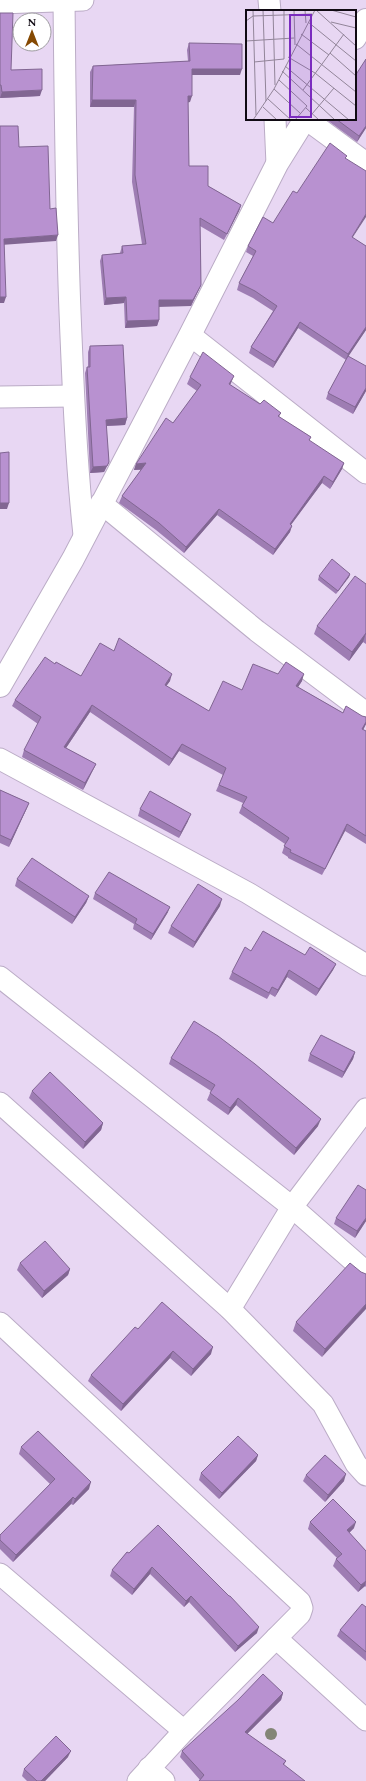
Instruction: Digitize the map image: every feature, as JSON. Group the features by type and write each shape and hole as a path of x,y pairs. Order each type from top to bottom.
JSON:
{"street":[{"path":"64,0 66,190 73,396 77,469 84,535"},
{"path":"0,3 83,0"},
{"path":"269,0 270,10"},
{"path":"356,36 366,20"},
{"path":"275,120 277,164"},
{"path":"0,686 69,566 190,335 277,164 304,120"},
{"path":"306,120 366,163"},
{"path":"190,335 366,473"},
{"path":"0,397 73,396"},
{"path":"101,503 257,631 366,713"},
{"path":"0,759 248,893 366,965"},
{"path":"0,977 292,1207 366,1272"},
{"path":"0,1103 230,1309 323,1404 356,1464 366,1475"},
{"path":"230,1309 292,1207 366,1109"},
{"path":"0,1323 300,1602 302,1608 300,1614 184,1731 150,1777"},
{"path":"0,1574 184,1731"},
{"path":"276,1638 366,1720"}],"building":[{"path":"0,13 12,13 11,70 42,69 42,90 2,92 0,85"},
{"path":"189,43 242,44 242,69 192,69 192,96 188,96 189,166 208,166 208,186 241,205 227,234 200,218 201,285 193,300 159,300 159,320 127,321 126,297 106,298 102,255 123,253 122,246 146,244 135,175 136,100 92,100 93,66 190,61"},
{"path":"366,59 366,126 359,136 337,120 356,120 356,74"},
{"path":"0,126 18,126 19,147 48,146 50,209 56,208 58,235 4,239 6,297 0,297"},
{"path":"330,143 347,156 345,158 366,171 366,214 352,237 366,246 366,327 348,354 300,322 275,362 251,347 277,306 255,291 239,283 256,251 248,246 263,217 273,223 293,191 297,193"},
{"path":"123,345 127,418 106,420 109,462 107,466 93,467 87,367 90,367 90,346"},
{"path":"203,352 234,376 229,384 260,404 264,400 281,413 278,416 311,437 309,440 344,463 333,482 324,476 290,524 292,526 275,549 219,509 186,547 159,523 122,496 146,463 136,464 166,418 173,423 201,385 190,377"},
{"path":"348,356 366,366 366,388 355,407 328,393"},
{"path":"9,452 9,503 0,503 0,453"},
{"path":"332,559 350,574 338,591 319,576"},
{"path":"355,576 366,584 366,633 352,652 317,626"},
{"path":"119,638 172,674 165,685 209,711 223,681 242,690 253,664 278,674 286,662 304,674 296,686 343,713 346,706 366,717 366,722 362,729 366,731 366,836 347,824 325,869 290,852 291,850 284,846 289,838 242,806 247,797 219,785 226,768 182,744 172,759 92,705 64,747 96,764 85,783 24,750 41,717 15,700 45,657 55,664 56,662 81,676 100,643 114,651"},
{"path":"0,790 29,803 11,840 0,835"},
{"path":"150,791 191,814 181,832 140,809"},
{"path":"32,858 89,896 75,917 17,879"},
{"path":"109,872 170,907 153,934 135,923 137,919 95,893"},
{"path":"198,884 222,899 195,942 171,926"},
{"path":"263,931 305,955 310,947 336,964 319,989 289,970 278,990 272,987 269,993 232,972 245,947 251,951"},
{"path":"194,1021 218,1036 255,1064 321,1119 296,1148 238,1098 230,1108 210,1093 215,1085 171,1058"},
{"path":"321,1035 355,1052 344,1072 310,1054"},
{"path":"50,1072 103,1123 85,1142 32,1091"},
{"path":"358,1185 366,1190 366,1218 357,1231 336,1218"},
{"path":"45,1241 70,1269 44,1291 20,1263"},
{"path":"350,1263 366,1274 366,1304 325,1349 296,1322"},
{"path":"162,1302 213,1347 193,1369 173,1351 123,1404 91,1375 135,1327 138,1329"},
{"path":"38,1431 91,1482 75,1499 73,1497 16,1555 0,1540 0,1535 55,1479 21,1447"},
{"path":"238,1436 258,1455 222,1493 201,1473"},
{"path":"325,1455 346,1474 328,1495 306,1475"},
{"path":"333,1499 356,1522 347,1530 366,1551 366,1581 361,1585 336,1559 342,1554 310,1522"},
{"path":"158,1525 230,1596 259,1627 238,1646 191,1596 186,1601 152,1567 134,1589 112,1570 127,1552 129,1553"},
{"path":"362,1604 366,1607 366,1652 340,1630"},
{"path":"263,1674 283,1693 245,1732 286,1761 283,1764 305,1781 199,1781 204,1775 182,1751 238,1700"},
{"path":"56,1736 71,1751 41,1781 37,1781 24,1769"}]}
